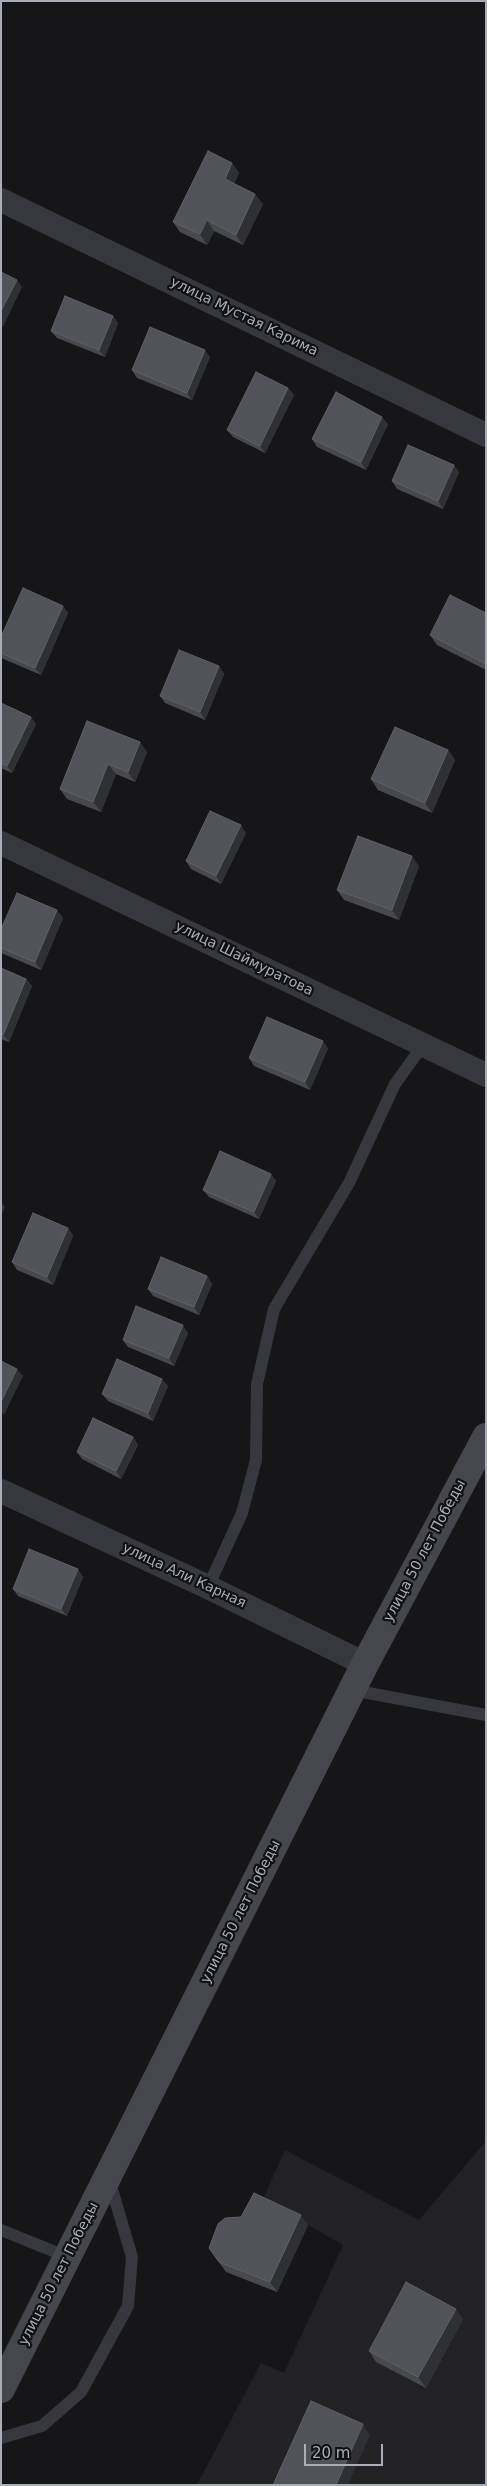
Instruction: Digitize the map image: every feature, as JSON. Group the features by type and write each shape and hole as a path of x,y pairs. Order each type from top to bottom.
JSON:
{"street":[{"name":"улица Мустая Карима","path":"1,200 486,435"},
{"name":"улица Шаймуратова","path":"1,843 486,1075"},
{"name":"улица 50 лет Победы","path":"1,2389 365,1664 486,1437"},
{"name":"улица Али Карная","path":"1,1491 208,1587 365,1664"}],"lane":[{"path":"208,1587 242,1512 256,1460 257,1384 274,1309 349,1183 395,1084 423,1045"},
{"path":"352,1690 486,1715"},
{"path":"1,2438 42,2426 82,2392 128,2306 132,2257 108,2176"},
{"path":"1,2230 68,2257"}],"shaded area":[{"path":"486,2141 486,2485 197,2485 261,2363 284,2373 343,2245 308,2225 261,2203 285,2150 419,2220"}],"building":[{"path":"208,151 232,163 225,179 255,194 236,235 207,220 200,234 173,222"},
{"path":"1,272 17,280 1,311"},
{"path":"65,296 113,316 99,350 51,331"},
{"path":"150,327 205,350 187,393 132,370"},
{"path":"256,372 288,388 260,446 227,430"},
{"path":"336,392 382,417 361,462 312,439"},
{"path":"408,445 454,465 438,501 392,481"},
{"path":"23,588 63,606 35,668 1,653 1,637"},
{"path":"450,595 486,613 486,664 430,635"},
{"path":"179,650 219,666 200,712 160,696"},
{"path":"1,703 31,717 7,766 1,763"},
{"path":"87,721 140,742 128,772 108,764 93,802 60,789"},
{"path":"395,727 448,750 425,803 371,779"},
{"path":"210,811 241,825 216,876 186,861"},
{"path":"358,836 412,856 392,910 337,890"},
{"path":"17,893 57,910 35,962 1,948 1,929"},
{"path":"1,968 26,979 3,1035 1,1034"},
{"path":"267,1017 323,1041 305,1082 249,1058"},
{"path":"220,1151 271,1174 254,1212 203,1190"},
{"path":"33,1213 68,1228 47,1277 12,1262"},
{"path":"161,1257 207,1276 194,1307 148,1289"},
{"path":"136,1306 183,1325 169,1358 123,1340"},
{"path":"117,1359 162,1379 148,1413 102,1394"},
{"path":"1,1361 17,1369 1,1402"},
{"path":"93,1418 133,1437 116,1471 77,1452"},
{"path":"29,1549 78,1569 61,1609 13,1589"},
{"path":"254,2193 301,2215 270,2282 219,2262 209,2248 218,2224 225,2218 241,2217"},
{"path":"406,2282 456,2309 418,2377 369,2351"},
{"path":"311,2401 363,2424 336,2485 273,2485"}]}
